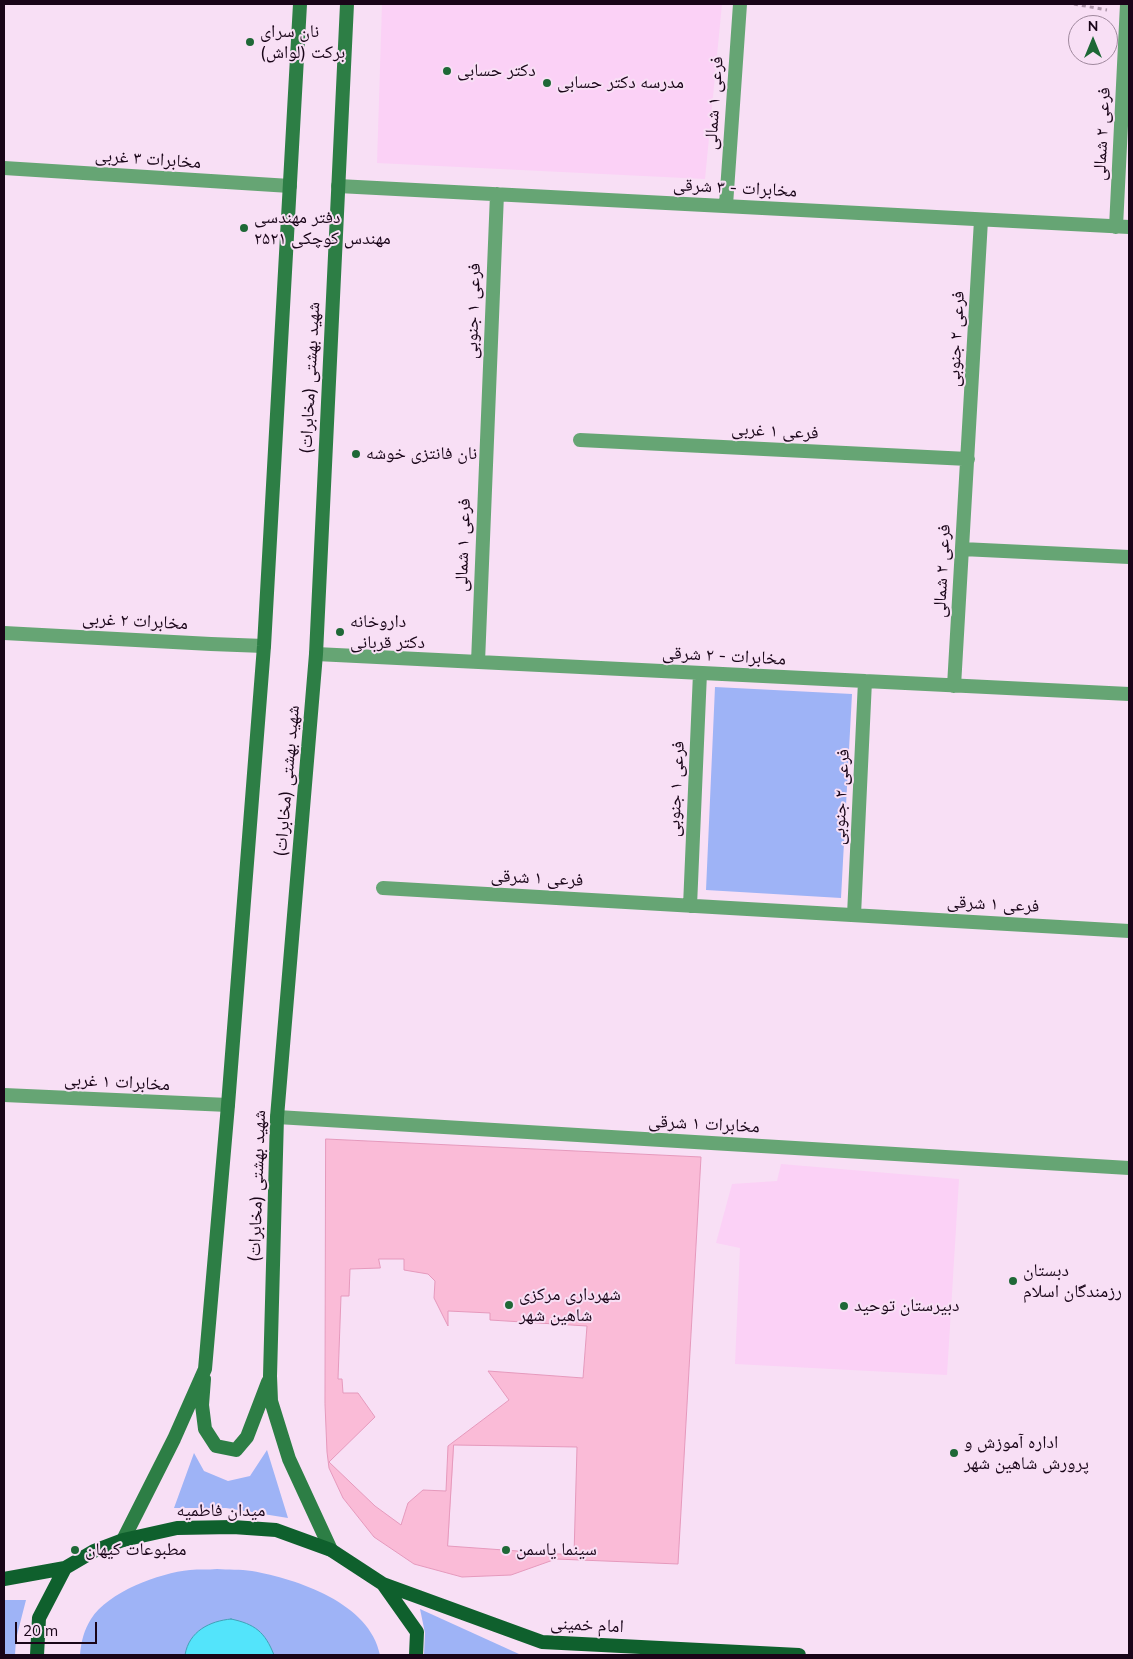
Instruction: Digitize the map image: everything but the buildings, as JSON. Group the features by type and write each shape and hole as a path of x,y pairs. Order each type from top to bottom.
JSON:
{"main road":[{"name":"شهید بهشتی (مخابرات)","path":"123,1540 174,1439 205,1368 228,1105 264,646 300,4"},
{"name":"شهید بهشتی (مخابرات)","path":"331,1550 289,1459 271,1401 270,1376 277,1117 316,654 347,4"},
{"path":"205,1368 202,1405 206,1429 216,1446 236,1450 248,1437 270,1376"},
{"name":"میدان فاطمیه","path":"65,1568 94,1551 123,1540 177,1528 233,1527 276,1530 331,1550 383,1584 417,1632 416,1655"},
{"path":"4,1578 65,1568"},
{"path":"37,1655 39,1618 65,1568"},
{"name":"امام خمینی","path":"383,1584 542,1642 799,1655"}],"street":[{"name":"فرعی ۱ شمالی","path":"726,206 740,4"},
{"name":"فرعی ۲ شمالی","path":"1123,227 1127,9"},
{"name":"مخابرات ۳ غربی","path":"4,168 290,186"},
{"name":"مخابرات - ۳ شرقی","path":"338,186 1123,227"},
{"name":"فرعی ۱ جنوبی","path":"487,428 496,194"},
{"name":"فرعی ۲ جنوبی","path":"968,459 981,220"},
{"name":"فرعی ۱ شمالی","path":"478,662 487,428"},
{"name":"فرعی ۱ غربی","path":"580,440 968,459"},
{"name":"فرعی ۲ شمالی","path":"954,686 968,459"},
{"path":"962,548 1129,557"},
{"name":"مخابرات ۲ غربی","path":"4,632 264,646"},
{"name":"مخابرات - ۲ شرقی","path":"316,654 1129,694"},
{"name":"فرعی ۱ جنوبی","path":"690,906 700,673"},
{"name":"فرعی ۲ جنوبی","path":"854,915 865,681"},
{"name":"فرعی ۱ شرقی","path":"383,888 1129,930"},
{"name":"مخابرات ۱ غربی","path":"4,1095 228,1105"},
{"name":"مخابرات ۱ شرقی","path":"277,1117 1129,1168"}],"path":[{"path":"1074,4 1127,9"}],"shaded area":[{"name":"مدرسه دکتر حسابی","path":"382,4 722,4 705,179 377,163"},
{"path":"715,687 852,694 841,898 706,890"},
{"name":"دبیرستان توحید","path":"781,1164 959,1179 947,1375 735,1364 740,1248 716,1243 732,1184 777,1181"},
{"path":"267,1450 288,1518 226,1508 174,1508 194,1453 204,1471 228,1481 250,1476"},
{"path":"190,1570 248,1570 270,1575 310,1587 329,1596 362,1621 373,1637 380,1655 80,1655 86,1627 99,1609 109,1600 135,1586 164,1575"},
{"path":"4,1600 26,1600 16,1639 15,1655 4,1655"},
{"path":"420,1609 523,1655 424,1655 425,1633"},
{"path":"231,1619 258,1630 267,1640 274,1655 185,1655 191,1640 202,1629 216,1622"}],"place":[{"name":"نان سرای برکت (لواش)","path":"250,42"},
{"name":"دکتر حسابی","path":"447,71"},
{"name":"مدرسه دکتر حسابی","path":"547,83"},
{"name":"دفتر مهندسی ۲۵۲۱ مهندس کوچکی","path":"244,228"},
{"name":"نان فانتزی خوشه","path":"356,454"},
{"name":"داروخانه دکتر قربانی","path":"340,632"},
{"name":"دبستان رزمندگان اسلام","path":"1013,1281"},
{"name":"شهرداری مرکزی شاهین شهر","path":"509,1305"},
{"name":"دبیرستان توحید","path":"844,1306"},
{"name":"اداره آموزش و پرورش شاهین شهر","path":"954,1453"},
{"name":"مطبوعات کیهان","path":"75,1550"},
{"name":"سینما یاسمن","path":"506,1550"}]}
